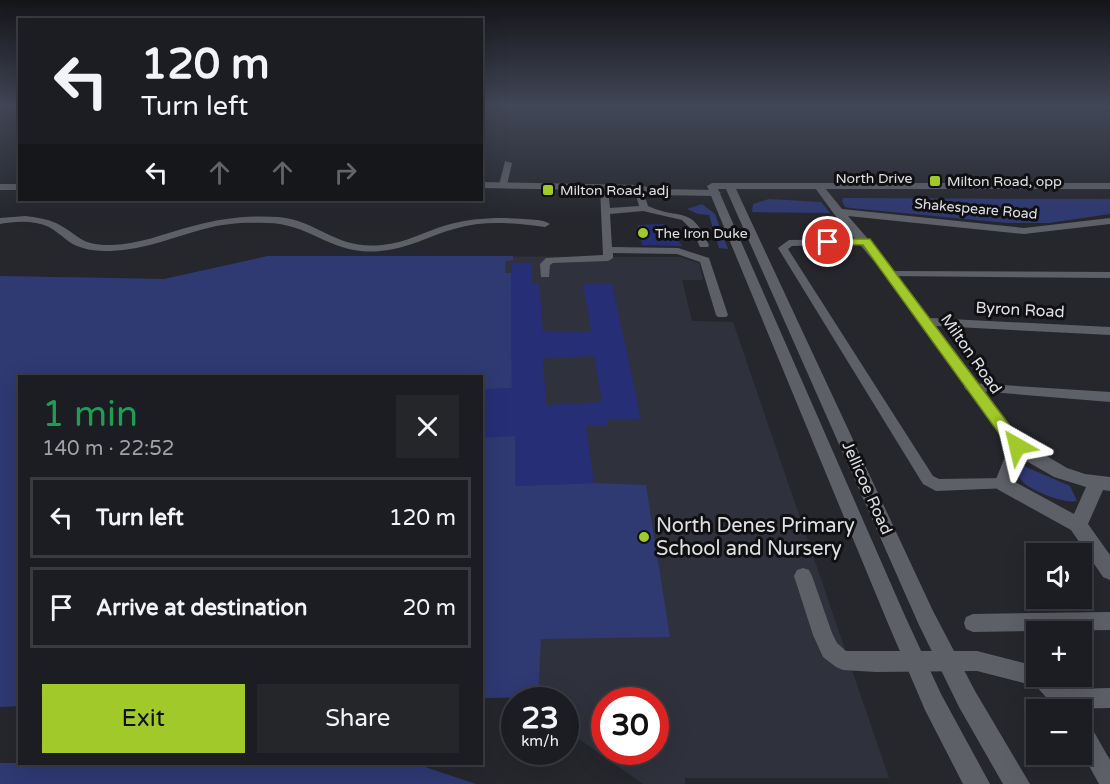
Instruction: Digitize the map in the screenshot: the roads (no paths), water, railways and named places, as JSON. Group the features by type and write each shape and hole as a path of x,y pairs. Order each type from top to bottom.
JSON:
{"street":[{"name":"North Drive","path":"483,185 638,189 656,192 714,189 1110,186"},
{"path":"0,187 18,187"},
{"name":"North Drive","path":"820,188 1110,193"},
{"name":"Milton Road","path":"820,188 891,274 971,387 1017,446 1032,458 1053,468 1103,484"},
{"name":"Jellicoe Road","path":"714,189 897,621 933,702 977,784"},
{"name":"Jellicoe Road","path":"732,189 926,618 967,699 1017,784"},
{"name":"Shakespeare Road","path":"838,212 1024,231 1110,221"},
{"name":"Byron Road","path":"927,322 1110,331"},
{"path":"1017,446 1003,484 1078,525 1110,571"},
{"path":"1078,525 1103,484"}],"lane":[{"path":"503,185 508,163"},
{"path":"545,275 546,261 605,260 609,250 604,188"},
{"path":"638,189 644,208"},
{"path":"605,210 624,211 644,208 688,218 695,225 704,245"},
{"path":"0,220 24,219 43,222 68,234 78,244 109,248 130,248 199,227 243,221 288,222 304,226 337,243 366,249 405,246 450,227 466,224 512,220 545,224"},
{"path":"866,242 789,243 783,248 928,480 936,485 1003,484"},
{"path":"609,250 678,251 705,260 722,315"},
{"path":"891,274 1110,275"},
{"path":"971,387 1110,397"},
{"path":"803,576 830,650 843,660 977,661 1026,673"},
{"path":"973,623 1110,621"},
{"path":"1050,687 1060,699"},
{"path":"1092,700 1110,698"},
{"path":"1092,750 1110,782"}],"place":[{"name":"Milton Road, opp","path":"935,181"},
{"name":"Milton Road, adj","path":"548,190"},
{"name":"The Iron Duke","path":"643,233"},
{"name":"North Denes Primary School and Nursery","path":"644,537"}]}
